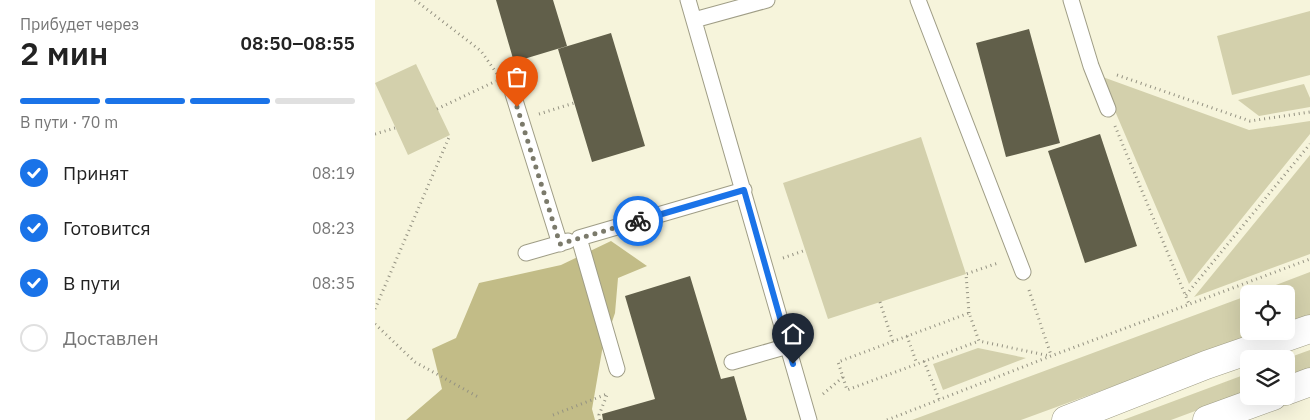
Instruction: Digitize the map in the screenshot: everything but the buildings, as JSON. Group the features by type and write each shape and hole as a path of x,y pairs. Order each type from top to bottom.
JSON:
{"street":[{"path":"1066,420 1206,365 1310,329"},
{"path":"1295,388 1310,382"},
{"path":"1207,420 1248,405"}],"lane":[{"path":"688,0 809,420"},
{"path":"694,20 767,0"},
{"path":"918,0 1023,272"},
{"path":"1071,0 1091,66 1108,109"},
{"path":"513,94 560,244"},
{"path":"527,253 744,190"},
{"path":"579,238 617,369"},
{"path":"732,362 788,346"}],"path":[{"path":"415,0 481,52 501,79 437,109"},
{"path":"1091,66 1250,121 1310,112"},
{"path":"521,120 575,104"},
{"path":"1108,109 1189,304"},
{"path":"375,134 395,128"},
{"path":"375,309 450,135"},
{"path":"1186,295 1310,144"},
{"path":"887,420 1310,259"},
{"path":"979,340 969,313 966,274 1003,261"},
{"path":"1023,272 1051,356"},
{"path":"880,302 893,342"},
{"path":"969,313 838,362 847,390 979,340 1051,356"},
{"path":"375,324 415,362 480,398"},
{"path":"907,336 917,364"},
{"path":"924,361 939,399"},
{"path":"600,420 599,415 617,369"},
{"path":"826,403 823,394 843,377"},
{"path":"553,415 607,394"}],"shaded area":[{"path":"1310,11 1310,75 1232,95 1217,36"},
{"path":"416,64 450,135 408,155 375,83"},
{"path":"1100,76 1249,130 1310,121 1310,134 1189,284"},
{"path":"1304,84 1310,98 1310,107 1259,116 1238,100"},
{"path":"921,137 966,274 828,319 783,183"},
{"path":"1310,155 1310,254 1194,297"},
{"path":"611,241 647,266 618,278 615,313 602,351 592,409 595,420 406,420 442,389 432,349 456,338 479,283 561,265"},
{"path":"1310,272 1310,315 1295,320 1295,285 1276,285"},
{"path":"1240,298 1240,340 1021,420 912,420"},
{"path":"978,348 1026,358 943,390 933,364"},
{"path":"1310,350 1310,368 1295,374 1295,355"},
{"path":"1240,376 1240,394 1171,420 1123,420"}],"way so far":[{"path":"517,107 560,244 638,221"}],"route":[{"path":"638,221 744,190 793,364"}]}
